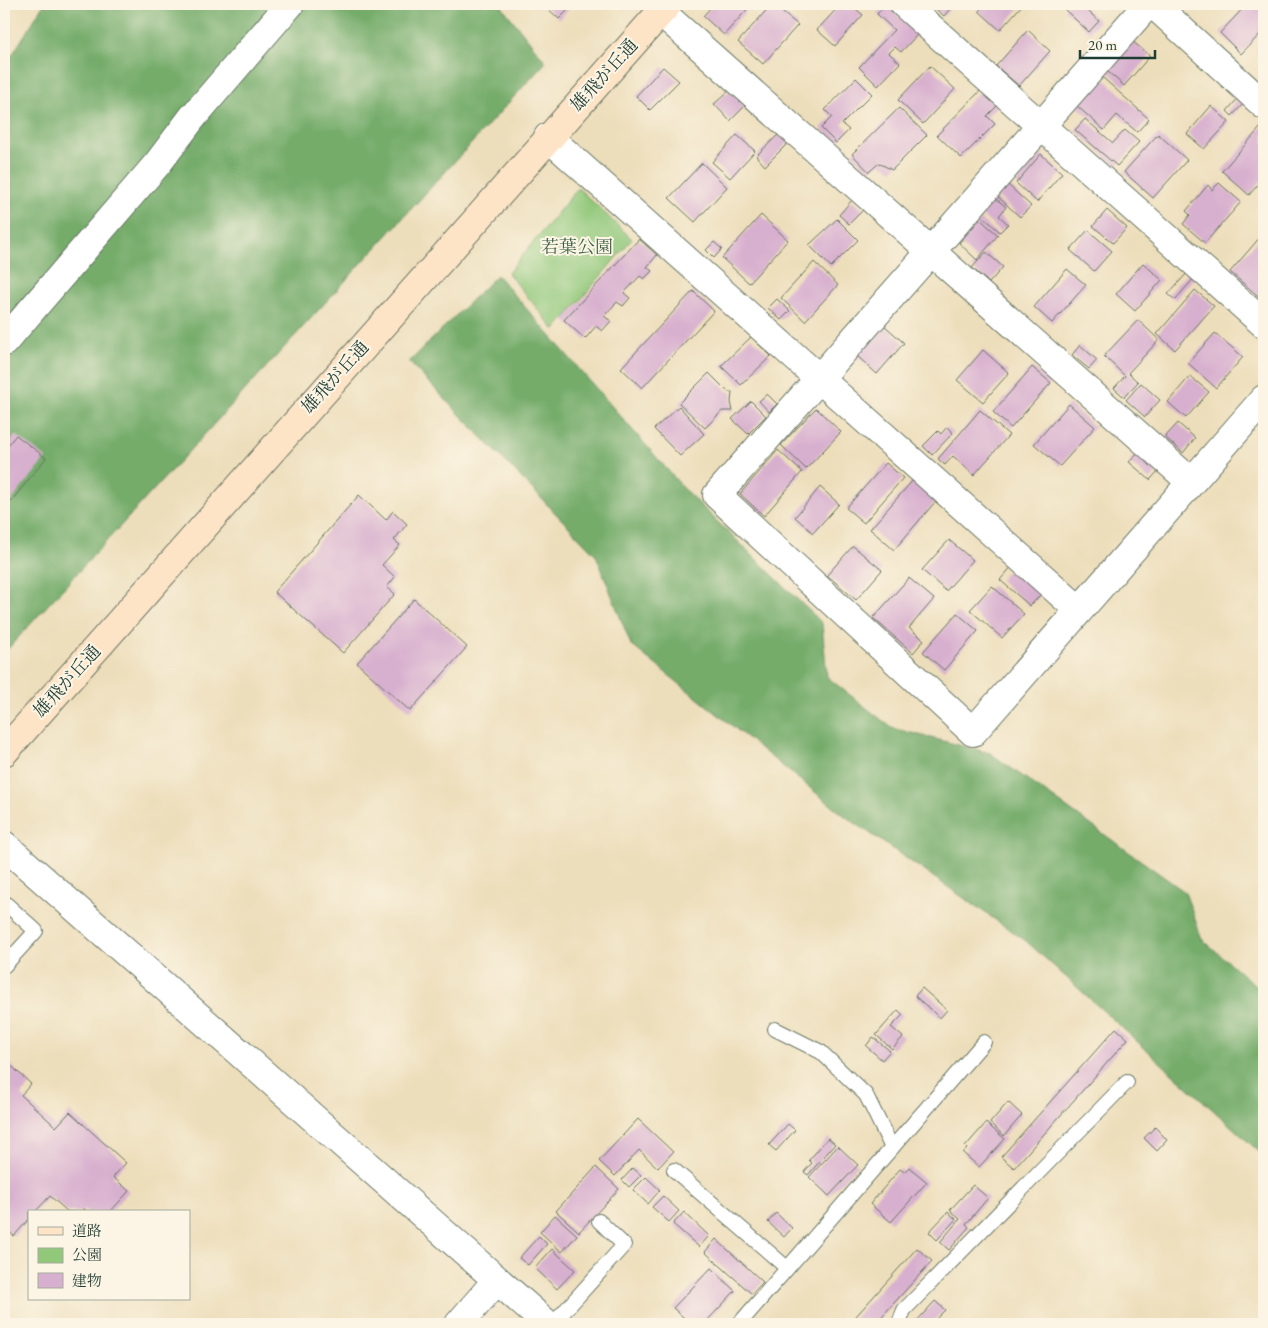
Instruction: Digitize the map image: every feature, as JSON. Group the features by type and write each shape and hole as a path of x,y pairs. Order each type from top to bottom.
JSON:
{"street":[{"path":"4,342 158,163 192,118 290,4"},
{"path":"904,4 1264,324"},
{"path":"1148,4 717,495 973,732 1264,399"},
{"path":"1153,4 1264,105"},
{"path":"664,8 931,251 1191,482"},
{"name":"雄飛が丘通","path":"4,752 664,8"},
{"path":"548,137 1079,610"},
{"path":"4,845 547,1324"},
{"path":"459,1324 497,1280"}],"lane":[{"path":"4,902 36,931 4,966"},
{"path":"775,1030 821,1052 866,1095 892,1148"},
{"path":"739,1324 984,1042"},
{"path":"899,1324 904,1310 1127,1082"},
{"path":"674,1170 787,1268"},
{"path":"553,1324 624,1245 599,1221"}],"green space":[{"path":"44,4 500,4 546,62 4,653 4,62 14,52"},
{"name":"若葉公園","path":"578,188 632,239 555,330 508,273"},
{"path":"497,275 686,491 822,623 827,677 892,728 990,753 1185,892 1202,939 1264,993 1264,1156 1026,941 845,816 631,645 596,555 409,362"}],"building":[{"path":"543,4 574,4 559,19"},
{"path":"714,4 752,4 724,35 703,16"},
{"path":"772,4 798,25 763,64 738,42"},
{"path":"841,4 850,4 863,15 835,46 817,30"},
{"path":"886,4 918,34 901,52 895,47 889,53 900,63 878,86 859,67 894,30 877,14"},
{"path":"930,4 954,4 944,16"},
{"path":"985,4 1023,4 1000,30 979,11"},
{"path":"1069,4 1080,4 1099,21 1089,32 1064,9"},
{"path":"1247,4 1256,4 1264,12 1264,30 1241,54 1220,33"},
{"path":"1028,30 1050,51 1019,86 996,66"},
{"path":"1131,40 1150,56 1124,86 1105,69"},
{"path":"930,66 955,89 923,124 898,100"},
{"path":"663,67 679,81 650,110 636,96"},
{"path":"1102,77 1149,119 1137,132 1117,115 1104,130 1077,106"},
{"path":"856,78 872,94 842,124 849,130 836,143 821,128 832,117 825,110"},
{"path":"982,89 998,105 987,116 995,124 961,158 937,135"},
{"path":"730,90 745,106 730,121 714,104"},
{"path":"1239,97 1245,102 1232,116 1227,111"},
{"path":"1211,106 1229,122 1204,149 1187,134"},
{"path":"899,108 927,135 892,170 879,163 869,172 852,154"},
{"path":"1085,119 1113,143 1125,130 1139,142 1117,166 1075,130"},
{"path":"1261,127 1264,130 1264,178 1249,195 1222,171"},
{"path":"781,132 790,141 765,166 756,156"},
{"path":"1158,134 1187,160 1153,198 1124,172"},
{"path":"737,135 755,151 730,178 712,162"},
{"path":"1041,154 1062,173 1037,202 1016,183"},
{"path":"702,163 727,187 695,222 669,198"},
{"path":"1006,183 1031,206 1020,217 995,194"},
{"path":"1219,183 1241,202 1205,243 1183,224 1190,215 1186,211 1208,185 1212,190"},
{"path":"994,197 1006,207 999,216 1008,224 1000,232 979,213"},
{"path":"852,200 863,210 849,224 839,215"},
{"path":"1107,210 1127,228 1113,243 1093,226"},
{"path":"761,215 788,240 749,283 722,258"},
{"path":"837,219 858,240 831,267 809,245"},
{"path":"980,219 998,235 977,260 959,243"},
{"path":"1088,230 1112,251 1094,271 1070,250"},
{"path":"1262,235 1264,236 1264,289 1258,296 1230,272"},
{"path":"639,239 657,255 647,267 652,271 644,279 640,276 624,293 630,298 623,306 617,302 604,316 611,321 602,331 596,326 585,339 564,320"},
{"path":"714,242 722,249 714,258 706,250"},
{"path":"986,252 1003,267 989,283 972,268"},
{"path":"814,262 838,285 805,321 781,298"},
{"path":"1143,263 1162,280 1135,311 1116,294"},
{"path":"1067,269 1086,285 1052,323 1034,307"},
{"path":"1189,271 1195,277 1175,300 1168,294"},
{"path":"1195,290 1214,306 1175,350 1157,334"},
{"path":"693,291 714,311 642,388 621,368"},
{"path":"777,299 790,311 781,320 768,308"},
{"path":"1138,320 1159,340 1128,373 1138,382 1124,397 1114,388 1125,376 1104,356"},
{"path":"883,324 904,343 877,374 856,355"},
{"path":"1215,333 1243,357 1216,388 1188,363"},
{"path":"751,337 771,356 741,385 721,366"},
{"path":"1080,345 1097,360 1089,369 1072,355"},
{"path":"983,350 1009,373 983,402 957,380"},
{"path":"1032,367 1051,383 1011,428 993,412"},
{"path":"709,373 728,392 732,392 731,402 733,411 722,411 705,428 679,403"},
{"path":"1190,376 1209,392 1186,418 1168,402"},
{"path":"1141,383 1160,400 1145,417 1126,400"},
{"path":"767,394 777,404 769,412 759,401"},
{"path":"751,401 766,416 748,434 732,419"},
{"path":"1069,404 1095,427 1060,466 1034,444"},
{"path":"679,406 704,434 680,456 654,429"},
{"path":"816,408 841,432 806,469 781,445"},
{"path":"980,410 1009,435 974,475 953,456 945,465 938,459"},
{"path":"1178,423 1195,438 1183,453 1165,437"},
{"path":"947,427 953,433 932,455 923,446 938,431 941,434"},
{"path":"16,435 46,458 4,510 4,450"},
{"path":"778,450 802,472 764,516 740,494"},
{"path":"1138,452 1159,470 1150,480 1129,462"},
{"path":"886,463 903,478 864,523 846,508"},
{"path":"913,480 936,501 894,550 870,529"},
{"path":"820,487 839,504 813,533 795,517"},
{"path":"359,495 386,520 393,511 407,524 394,540 400,545 382,565 395,577 387,587 395,594 343,653 274,592"},
{"path":"949,540 973,560 946,591 922,570"},
{"path":"853,546 882,570 856,600 827,575"},
{"path":"1014,564 1044,591 1030,606 1000,580"},
{"path":"909,578 934,599 909,628 924,640 913,653 873,618"},
{"path":"992,586 1024,614 1002,638 970,610"},
{"path":"414,599 467,647 410,711 357,663"},
{"path":"957,613 978,631 944,670 923,652"},
{"path":"922,988 947,1010 940,1018 915,996"},
{"path":"898,1010 903,1015 891,1027 903,1037 892,1049 876,1035"},
{"path":"1116,1028 1128,1039 1014,1168 1001,1157"},
{"path":"873,1037 890,1051 882,1060 866,1046"},
{"path":"4,1059 31,1084 21,1095 56,1127 70,1112 126,1163 113,1177 129,1191 112,1210 66,1210 50,1196 37,1210 28,1210 28,1220 14,1236 7,1230 4,1234"},
{"path":"1008,1102 1022,1115 1004,1136 990,1123"},
{"path":"638,1119 673,1152 658,1168 639,1150 615,1176 599,1161"},
{"path":"986,1123 1005,1139 979,1167 963,1153 967,1149 965,1147"},
{"path":"788,1124 795,1130 776,1151 769,1145"},
{"path":"1155,1127 1167,1140 1157,1151 1144,1138"},
{"path":"828,1138 835,1144 808,1175 804,1172 812,1163 809,1160"},
{"path":"838,1146 858,1165 829,1196 809,1177"},
{"path":"596,1167 619,1189 579,1232 556,1211"},
{"path":"909,1167 927,1182 891,1222 870,1204 900,1169 904,1172"},
{"path":"633,1168 641,1175 629,1187 622,1180"},
{"path":"646,1177 660,1190 648,1204 633,1190"},
{"path":"973,1185 988,1198 966,1224 969,1227 949,1250 940,1242 960,1219 950,1210"},
{"path":"663,1196 679,1211 669,1222 652,1207"},
{"path":"684,1212 709,1236 699,1247 673,1224"},
{"path":"948,1212 956,1219 937,1240 929,1232"},
{"path":"776,1213 792,1228 784,1237 768,1222"},
{"path":"555,1215 577,1235 562,1252 540,1232"},
{"path":"539,1236 547,1244 528,1265 519,1258"},
{"path":"716,1239 763,1282 752,1294 705,1252"},
{"path":"917,1248 932,1261 875,1324 849,1324"},
{"path":"552,1249 575,1270 557,1289 535,1268"},
{"path":"711,1268 735,1291 704,1324 691,1324 673,1308"},
{"path":"935,1301 945,1310 931,1324 914,1324"}]}
